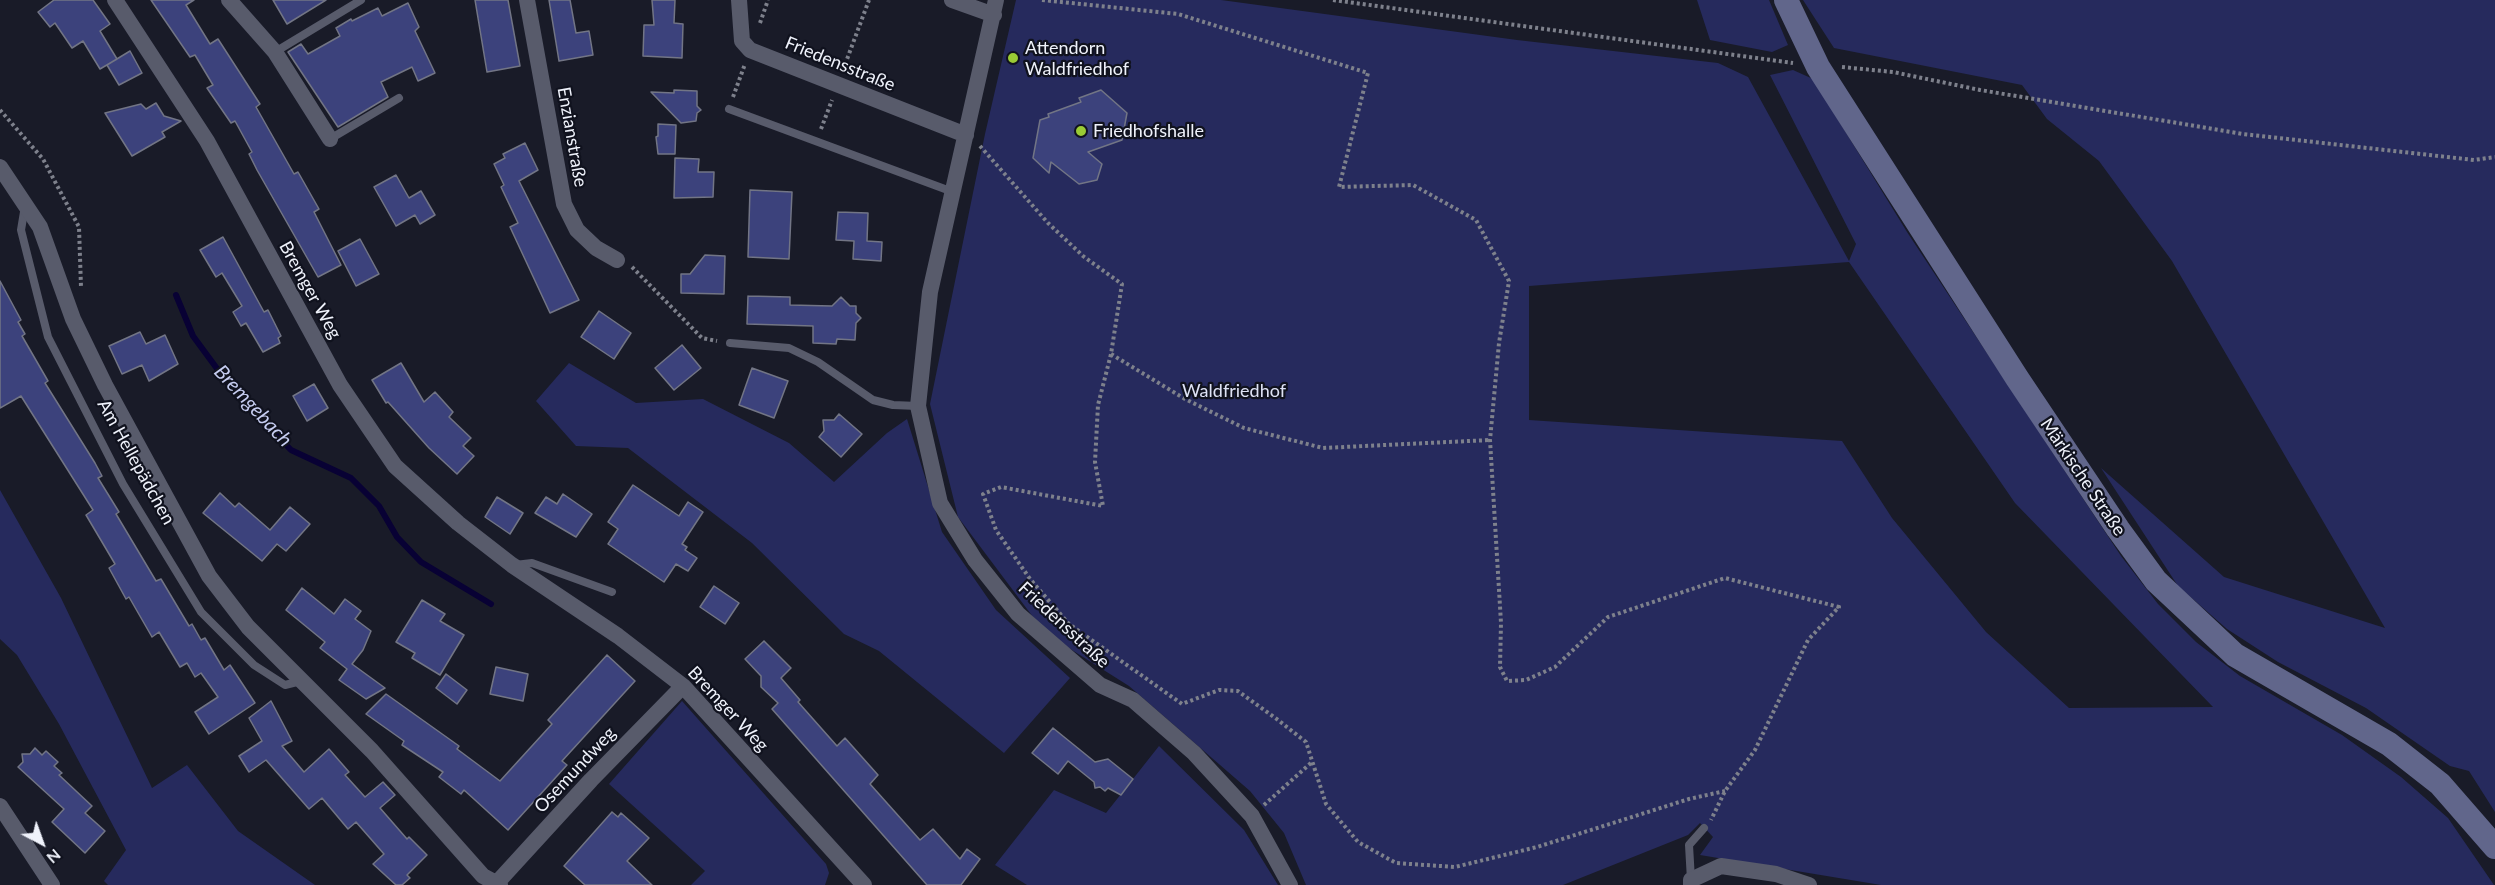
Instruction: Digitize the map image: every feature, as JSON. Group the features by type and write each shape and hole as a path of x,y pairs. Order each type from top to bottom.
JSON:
{"main road":[{"name":"Märkische Straße","path":"1786,0 1818,67 2017,378 2118,529 2156,581 2235,655 2398,751 2440,784 2495,847"}],"street":[{"name":"Bremger Weg","path":"116,0 207,141 340,385 395,466 458,523 512,565 618,636 683,686 853,881"},
{"path":"229,0 275,52 330,139"},
{"name":"Enzianstraße","path":"527,0 564,204 577,230 596,248 623,262"},
{"name":"Friedensstraße","path":"739,0 742,41 750,50 966,135"},
{"name":"Friedensstraße","path":"952,0 995,8 930,292 918,406 940,503 975,560 1011,605 1100,685 1133,700 1160,723 1194,753 1252,816 1290,885"},
{"name":"Am Hellepädchen","path":"0,167 26,202 40,226 73,319 105,385 209,576 248,627 372,751 483,876 497,884"},
{"name":"Osemundweg","path":"497,884 591,780 683,686"},
{"path":"0,806 52,885"},
{"path":"1691,883 1721,866 1776,874 1809,885"}],"lane":[{"path":"275,52 361,0"},
{"path":"330,139 399,98"},
{"path":"729,109 953,192"},
{"name":"Am Hellepädchen","path":"26,202 21,230 48,337 123,484 201,612 254,666 285,685 301,681"},
{"path":"730,343 789,348 818,362 873,400 893,405 918,406"},
{"path":"512,565 532,563 612,592"},
{"path":"1691,883 1689,845 1704,828"}],"path":[{"path":"1042,0 1178,14 1368,73 1339,187 1413,185 1476,220 1509,281 1499,343 1490,440 1501,623 1500,667 1507,681 1526,680 1555,667 1608,617 1725,578 1839,607 1808,640 1755,750 1725,791 1716,813 1704,828"},
{"path":"1333,0 1818,67 1893,72 1980,90 2243,134 2365,145 2474,160 2495,157"},
{"path":"0,110 43,159 80,227 82,299 73,319"},
{"path":"966,135 987,153 1048,223 1083,256 1122,284 1111,354 1098,405 1095,462 1103,507 1001,487 983,494 996,530 1030,579 1069,624 1116,660 1182,704 1219,690 1238,691 1306,742 1326,804 1358,842 1396,863 1455,867 1537,847 1689,799 1725,791"},
{"path":"623,262 702,338 730,343"},
{"path":"1111,354 1185,399 1244,428 1323,448 1490,440"},
{"path":"1252,816 1313,761"}],"green space":[{"name":"Waldfriedhof","path":"1016,0 1221,0 1517,40 1718,63 1748,77 1849,261 1856,244 1770,75 1793,70 1813,79 1907,232 2121,556 2158,604 2196,642 2240,676 2342,735 2401,777 2448,818 2494,885 1881,885 1700,855 1713,837 1700,823 1688,835 1563,885 1306,885 1284,833 1250,791 1129,686 1045,633 958,517 930,404 985,134","holes":["1849,262 2015,503 2213,707 2069,708 1986,632 1892,518 1842,441 1529,420 1529,286"]},
{"path":"1697,0 1769,0 1788,45 1772,52 1710,40"},
{"path":"1803,0 2495,0 2495,812 2469,771 2450,766 2366,708 2278,662 2227,629 2178,586 2101,468 2224,577 2385,628 2172,261 2099,161 2047,119 2022,85 1834,48"},
{"path":"569,363 636,403 703,399 789,443 834,482 887,433 907,419 942,532 996,610 1070,678 1004,753 879,651 844,634 752,543 628,448 576,446 536,401"},
{"path":"0,490 61,598 152,788 187,765 238,831 315,885 108,885 104,881 126,850 59,724 17,655 0,639"},
{"path":"682,701 826,864 829,873 825,885 691,885 705,871 609,784"},
{"path":"1159,746 1244,830 1278,885 1027,885 995,865 1054,790 1106,813"}],"building":[{"path":"54,0 93,0 110,24 100,31 117,59 100,69 83,41 72,48 55,23 50,27 38,12"},
{"path":"151,0 194,0 186,5 210,44 218,39 260,104 256,107 294,174 298,172 319,209 314,212 341,265 318,277 257,170 249,154 252,152 235,121 231,123 207,88 213,85 195,55 190,57"},
{"path":"273,0 326,0 287,24"},
{"path":"475,0 508,0 520,66 487,72"},
{"path":"549,0 570,0 576,33 589,31 593,55 559,61"},
{"path":"652,0 675,0 674,23 683,24 682,58 643,56 644,25 654,25"},
{"path":"408,3 419,27 415,31 435,73 418,81 412,67 381,82 388,97 338,127 288,52 301,44 308,54 340,36 336,28 351,19 352,21 378,8 382,16"},
{"path":"130,51 142,73 119,85 107,65"},
{"path":"674,90 697,91 697,106 701,110 697,113 696,121 681,123 651,92 674,93"},
{"name":"Friedhofshalle","path":"1101,90 1127,113 1122,140 1088,152 1102,164 1097,180 1079,184 1051,162 1049,173 1033,158 1040,120 1049,117 1048,114 1081,102 1079,98"},
{"path":"156,103 164,116 181,121 162,132 165,137 132,156 105,113 141,104 146,109"},
{"path":"658,124 676,125 675,154 658,154 656,137 658,136"},
{"path":"525,143 538,170 519,181 579,300 550,313 510,227 518,223 501,187 504,185 494,164 505,158 503,154"},
{"path":"675,158 699,159 698,172 714,172 713,197 674,198"},
{"path":"396,175 409,198 421,191 435,215 420,224 415,215 396,226 374,187"},
{"path":"750,190 792,192 789,259 748,257"},
{"path":"838,212 868,213 867,241 882,242 881,261 853,259 854,241 836,240"},
{"path":"223,237 264,312 268,310 281,336 278,338 280,343 263,352 246,323 241,326 233,312 242,306 222,273 216,277 200,250"},
{"path":"360,239 379,274 356,286 338,251"},
{"path":"705,255 725,256 724,294 681,293 681,274 690,274"},
{"path":"0,281 21,320 18,322 25,334 22,336 48,381 45,383 95,463 102,476 98,478 119,512 116,514 156,581 161,579 189,626 192,624 201,640 205,638 224,670 230,665 255,703 209,734 195,712 218,697 201,673 195,677 187,663 180,667 159,632 152,637 129,597 126,599 109,568 115,564 86,515 93,510 21,396 0,408"},
{"path":"748,296 790,297 790,305 832,306 841,297 850,306 856,306 856,313 861,318 856,323 855,340 837,339 836,344 813,343 813,326 747,324"},
{"path":"599,311 631,333 614,359 581,337"},
{"path":"140,332 146,344 165,335 178,364 149,381 142,365 122,374 109,346"},
{"path":"682,345 701,368 674,390 655,368"},
{"path":"401,363 424,402 435,392 453,412 449,417 471,438 463,446 474,456 457,474 429,448 388,402 386,403 372,380"},
{"path":"752,368 788,381 774,418 739,405"},
{"path":"314,384 328,408 307,421 293,396"},
{"path":"839,414 862,434 841,457 819,437 824,431 823,420 834,420"},
{"path":"633,485 679,516 688,502 703,512 682,544 687,547 685,550 697,558 688,571 676,564 664,582 608,544 618,529 608,522"},
{"path":"220,493 235,507 239,503 270,530 290,507 310,524 286,551 277,544 262,561 203,513"},
{"path":"563,494 592,514 576,537 535,513 546,497 557,504"},
{"path":"497,497 523,513 510,534 485,517"},
{"path":"714,586 739,603 725,624 700,607"},
{"path":"302,588 334,614 345,599 361,611 355,619 371,631 363,650 352,664 385,688 366,699 339,680 347,669 320,648 325,642 286,610"},
{"path":"422,600 445,614 440,621 464,635 440,675 412,658 415,653 396,642"},
{"path":"764,641 791,668 781,678 800,700 798,702 837,746 845,738 878,775 870,784 920,840 933,829 960,859 967,849 980,859 961,885 927,885 772,709 778,703 761,687 761,676 745,659"},
{"path":"607,655 635,681 562,761 567,765 508,830 464,790 461,794 439,777 443,772 402,745 404,741 366,714 386,694 459,746 457,749 500,781 552,724 548,720"},
{"path":"496,667 528,674 523,701 490,694"},
{"path":"446,674 467,690 457,704 436,688"},
{"path":"271,701 292,741 282,746 304,772 329,749 349,772 345,775 365,797 383,782 395,795 380,808 407,839 409,837 427,855 407,875 410,878 402,885 396,885 373,864 384,854 356,822 348,829 322,798 309,809 266,760 249,772 239,756 262,741 249,718"},
{"path":"1053,728 1095,762 1108,759 1133,779 1121,795 1108,788 1105,791 1100,787 1095,788 1094,782 1068,761 1058,774 1032,753"},
{"path":"35,748 42,755 46,751 58,762 54,766 62,773 59,775 92,806 85,813 105,831 85,853 52,822 64,809 18,767 23,762 22,754 30,754"},
{"path":"612,812 618,817 621,813 649,838 627,861 652,885 585,885 564,866"}],"waterway":[{"name":"Bremgebach","path":"176,295 193,336 232,389 291,450 351,478 379,506 397,537 421,562 491,604"}],"place":[{"name":"Attendorn Waldfriedhof","path":"1013,58"},
{"name":"Friedhofshalle","path":"1081,131"}]}
